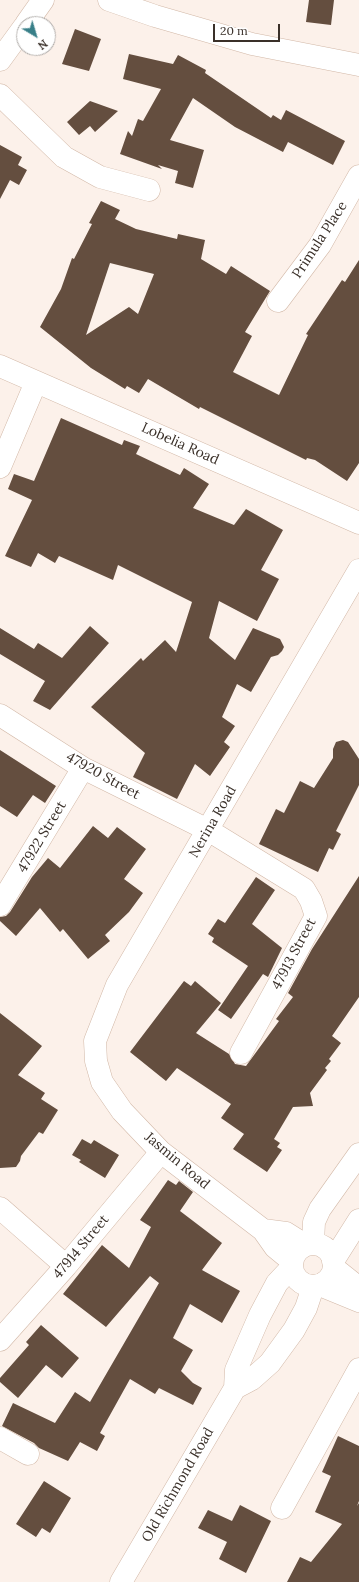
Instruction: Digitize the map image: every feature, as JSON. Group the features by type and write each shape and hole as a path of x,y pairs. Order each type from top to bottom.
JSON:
{"street":[{"path":"32,16 43,0"},
{"path":"109,0 155,16 252,44 359,65"},
{"path":"0,60 16,38"},
{"path":"0,95 64,157 100,177 149,190"},
{"name":"Primula Place","path":"278,301 320,245 359,176"},
{"name":"Lobelia Road","path":"0,366 359,523"},
{"path":"0,467 36,382"},
{"name":"Nerina Road","path":"102,1082 96,1061 95,1041 117,985 359,570"},
{"name":"47920 Street","path":"0,715 83,768 208,830"},
{"name":"47922 Street","path":"0,905 83,768"},
{"name":"47913 Street","path":"208,830 304,889 311,901 316,916 240,1053"},
{"name":"Jasmin Road","path":"102,1082 122,1111 161,1152 263,1230 275,1247 292,1264"},
{"name":"47914 Street","path":"0,1340 66,1266 161,1152"},
{"path":"359,1154 320,1209 314,1222 309,1244 326,1248 334,1264 359,1288"},
{"path":"0,1208 66,1266"},
{"path":"235,1388 252,1379 270,1363 294,1330 317,1286 329,1278 334,1264 359,1220"},
{"name":"Jasmin Road","path":"263,1230 286,1233 309,1244"},
{"name":"Old Richmond Road","path":"121,1582 235,1388 236,1370 260,1315 277,1283 292,1264 296,1251 309,1244"},
{"path":"292,1264 299,1281 359,1301"},
{"path":"282,1508 359,1369"},
{"path":"0,1438 28,1454"}],"building":[{"path":"309,0 334,0 331,25 306,22"},
{"path":"75,29 101,39 89,71 62,64"},
{"path":"129,54 173,64 178,55 206,70 205,73 271,118 273,115 281,120 286,110 345,141 333,165 288,142 283,152 235,127 193,98 170,140 204,150 193,188 175,183 178,171 158,165 162,169 120,154 128,131 132,136 138,119 143,121 161,89 123,79"},
{"path":"90,101 118,111 95,132 90,126 79,135 67,122"},
{"path":"0,145 22,157 18,165 27,170 19,185 10,180 0,199"},
{"path":"101,201 120,210 115,219 136,229 177,239 178,234 205,240 201,259 226,274 231,266 270,291 245,332 252,336 233,372 279,395 308,335 306,334 342,280 345,282 359,260 359,463 347,481 315,460 307,458 306,460 200,407 199,409 148,379 139,393 127,386 125,389 91,368 40,327 61,289 72,258 74,259 92,224 89,223","holes":["110,263 154,274 138,314 129,307 86,335"]},
{"path":"61,418 122,445 124,440 140,446 136,454 180,475 184,468 209,484 193,508 234,525 246,509 283,530 261,570 279,579 257,621 219,601 209,638 235,660 253,628 280,639 284,647 278,655 271,657 251,692 237,684 222,717 235,726 224,742 230,747 210,776 195,764 177,799 133,777 145,753 91,707 141,658 143,661 165,640 176,652 192,602 118,565 113,580 59,556 55,563 38,553 31,567 5,556 32,500 8,489 14,474 34,481"},
{"path":"90,626 109,643 50,710 33,701 45,681 0,654 0,628 34,649 38,643 62,658"},
{"path":"343,740 348,742 359,759 359,785 336,831 341,834 333,850 329,848 318,872 259,844 276,809 284,813 300,781 314,788 333,758 333,749 336,742"},
{"path":"0,750 56,786 45,803 33,795 17,817 0,806"},
{"path":"93,826 108,838 117,827 146,849 124,879 143,893 129,912 105,935 110,941 88,959 63,929 60,932 40,908 16,936 0,921 0,917 6,916 10,912 32,877 48,858 60,868"},
{"path":"359,876 359,997 332,1036 341,1043 329,1059 331,1061 325,1068 327,1070 310,1093 313,1106 293,1107 274,1139 280,1143 277,1147 282,1150 267,1172 233,1149 244,1134 221,1118 231,1104 177,1068 166,1081 130,1052 184,981 191,986 195,981 221,1003 196,1033 229,1054 235,1064 246,1066 279,1021 276,1019 293,997 288,993 312,949"},
{"path":"256,877 275,890 252,924 282,948 268,977 263,974 231,1019 218,1010 248,966 212,942 214,938 208,934 218,919 225,923"},
{"path":"0,1013 42,1046 18,1075 45,1093 41,1099 58,1110 43,1134 39,1132 21,1156 16,1167 0,1168"},
{"path":"82,1139 91,1144 94,1140 119,1155 105,1178 79,1162 81,1160 72,1155"},
{"path":"168,1180 176,1185 179,1181 193,1192 180,1211 222,1243 202,1270 240,1291 222,1323 190,1304 173,1338 193,1350 181,1371 193,1383 202,1388 193,1405 159,1388 155,1394 130,1379 100,1433 105,1436 97,1451 80,1442 68,1461 39,1448 34,1443 2,1426 13,1403 55,1423 75,1392 90,1402 159,1283 150,1276 106,1327 63,1294 102,1245 129,1268 151,1227 140,1220"},
{"path":"41,1325 79,1358 62,1378 46,1365 18,1398 0,1382 0,1378 29,1345 26,1342"},
{"path":"338,1436 359,1446 359,1501 357,1506 359,1503 359,1582 287,1582 300,1557 311,1562 342,1524 315,1512 331,1476 322,1472"},
{"path":"44,1481 71,1498 50,1533 42,1528 36,1537 16,1524"},
{"path":"240,1505 271,1521 246,1573 219,1559 227,1542 198,1528 208,1510 232,1521"}]}
